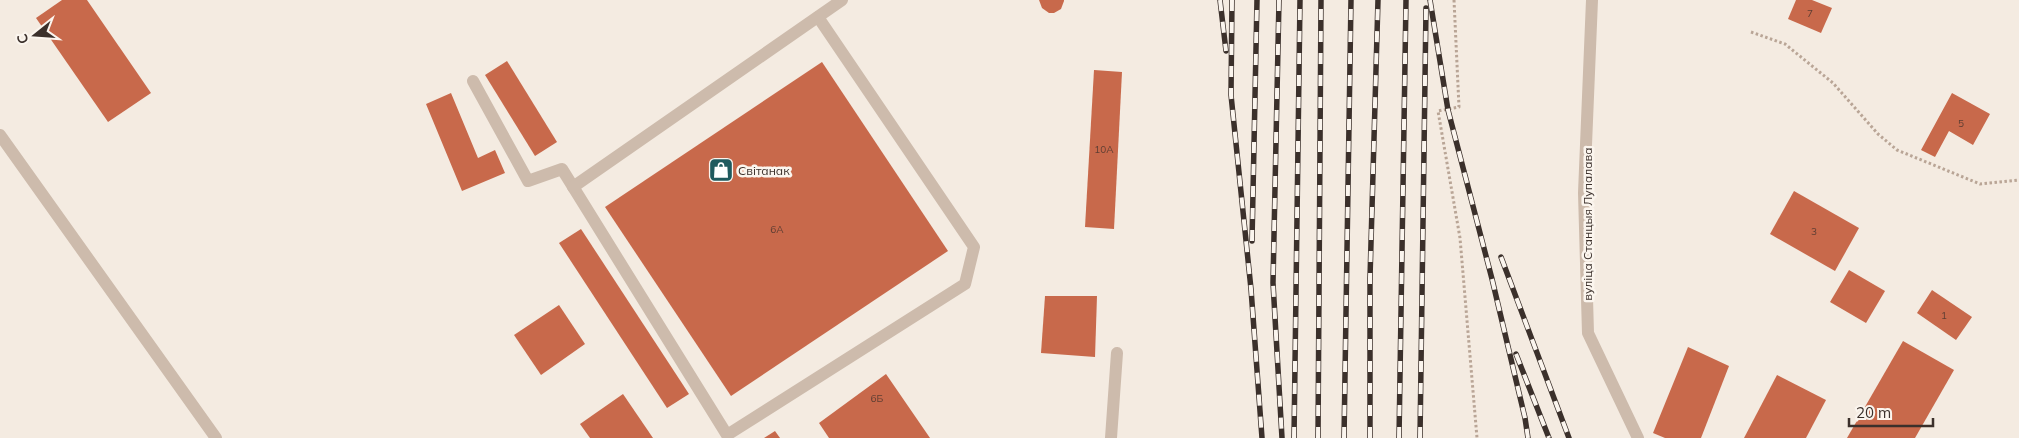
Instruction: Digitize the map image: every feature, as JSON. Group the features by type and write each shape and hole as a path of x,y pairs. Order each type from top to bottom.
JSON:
{"street":[{"path":"573,187 842,0"},
{"name":"вуліца Станцыя Лупалава","path":"1592,0 1584,193 1588,333 1638,438"},
{"path":"473,81 528,182 562,169 727,434 965,284 974,247 818,16"},
{"path":"0,135 216,438"},
{"path":"1111,438 1117,354"}],"path":[{"path":"1454,0 1459,107 1438,111 1460,238 1477,438"},
{"path":"1751,32 1784,44 1833,83 1878,134 1897,150 1980,184 2019,180"}],"building":[{"path":"62,0 87,0 151,93 108,122 36,18"},
{"path":"1039,0 1064,1 1061,9 1054,13 1049,13 1042,8"},
{"path":"1796,0 1812,0 1832,8 1821,33 1788,19"},
{"path":"507,61 557,142 535,156 485,75"},
{"path":"822,62 948,251 731,396 605,207"},
{"path":"1094,70 1122,72 1114,229 1085,227"},
{"path":"451,93 478,158 495,150 505,173 462,191 426,104"},
{"path":"1952,93 1990,114 1973,145 1949,131 1935,157 1921,150"},
{"path":"1794,191 1859,228 1835,271 1770,234"},
{"path":"581,229 689,394 667,408 559,243"},
{"path":"1849,270 1885,291 1866,323 1830,302"},
{"path":"1932,290 1972,317 1956,340 1917,313"},
{"path":"1045,296 1097,296 1095,357 1041,353"},
{"path":"559,305 585,344 541,375 514,335"},
{"path":"1903,341 1954,370 1915,438 1847,438"},
{"path":"1688,347 1729,366 1701,438 1665,438 1653,433"},
{"path":"886,374 930,438 829,438 819,423"},
{"path":"1777,375 1826,400 1806,438 1744,438"},
{"path":"623,394 653,438 590,438 580,424"},
{"path":"775,431 780,438 764,438"}],"railway":[{"path":"1220,0 1226,51"},
{"path":"1232,0 1231,95 1251,289 1262,438"},
{"path":"1252,241 1257,0"},
{"path":"1279,0 1273,283 1282,438"},
{"path":"1294,438 1300,0"},
{"path":"1318,438 1321,0"},
{"path":"1344,438 1351,0"},
{"path":"1370,438 1370,278 1378,0"},
{"path":"1399,438 1406,0"},
{"path":"1430,0 1448,110 1492,279 1528,438"},
{"path":"1420,438 1426,8"},
{"path":"1501,257 1569,438"},
{"path":"1516,354 1549,438"}],"place":[{"name":"Світанак","path":"721,170"}]}
